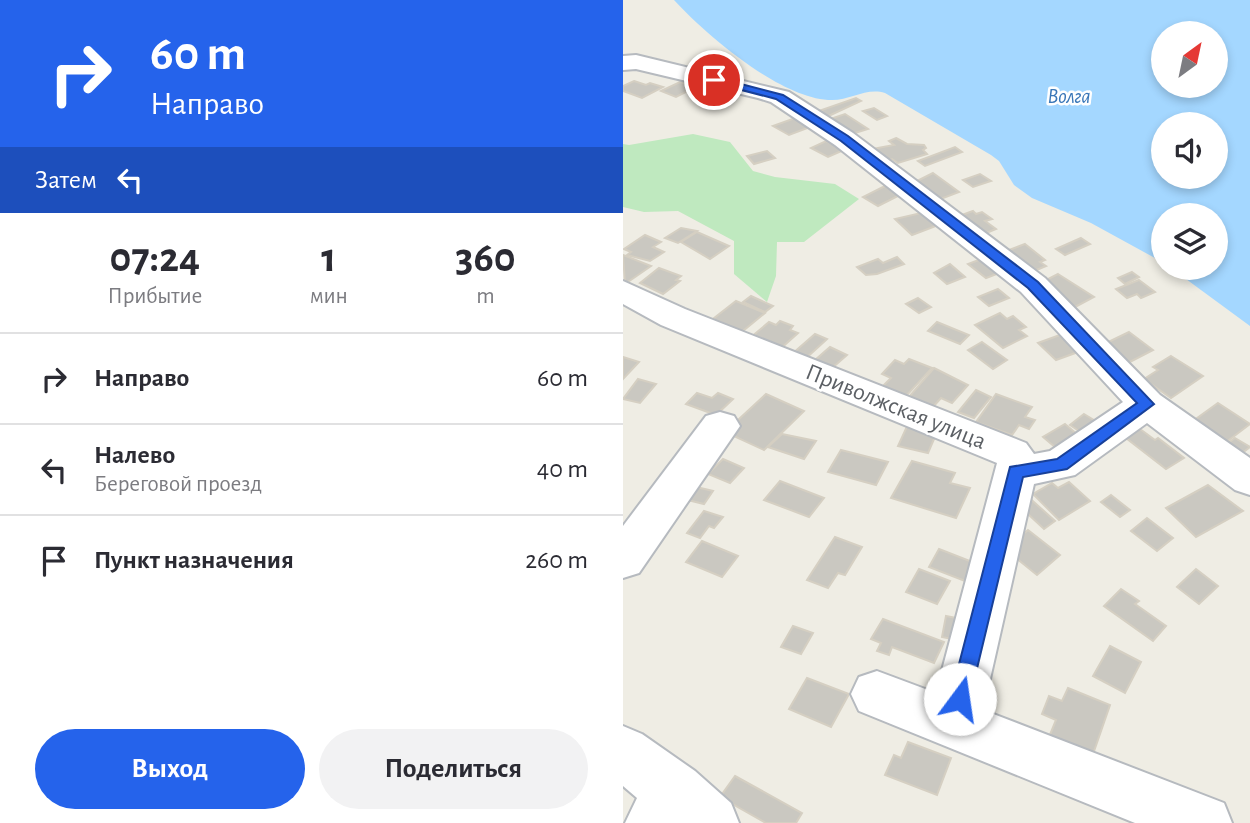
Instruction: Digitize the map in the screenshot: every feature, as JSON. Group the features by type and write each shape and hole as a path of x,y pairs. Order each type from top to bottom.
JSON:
{"street":[{"path":"623,63 636,62 766,92 780,97 845,138 1033,285 1147,404 1250,479"},
{"name":"Приволжская улица","path":"623,291 673,317 1012,453 1018,461 1016,472"},
{"path":"954,724 1016,472 1061,464 1147,404"},
{"path":"623,560 720,425"},
{"path":"877,695 1203,823"},
{"path":"623,752 680,812"}],"green space":[{"path":"693,134 730,142 753,171 775,177 835,184 859,199 804,242 777,242 776,276 767,302 734,274 734,241 678,211 644,212 623,207 623,144"}],"water":[{"name":"Волга","path":"674,0 1250,0 1250,326 1187,280 1228,280 1228,203 1151,203 1151,256 1091,223 1032,198 1014,185 999,161 991,155 885,93 872,92 832,100 812,97 768,78 705,30"}],"building":[{"path":"634,81 663,87 642,98 623,91 623,86"},
{"path":"680,82 696,87 676,97 661,91"},
{"path":"856,98 861,101 822,119 813,113"},
{"path":"874,108 887,116 877,120 863,111"},
{"path":"845,114 868,129 849,135 827,120"},
{"path":"795,118 810,127 789,135 773,126"},
{"path":"896,138 907,144 924,145 926,148 923,150 927,154 898,163 892,159 887,161 872,149 894,145 889,141"},
{"path":"826,141 844,150 828,157 811,148"},
{"path":"955,147 962,152 925,166 918,161"},
{"path":"767,151 775,158 754,164 747,156"},
{"path":"933,173 959,192 935,201 913,183"},
{"path":"980,174 991,181 973,187 963,180"},
{"path":"889,184 904,193 878,206 863,197"},
{"path":"973,211 976,214 982,212 992,219 985,221 996,229 979,236 956,217"},
{"path":"921,213 936,226 912,235 895,219"},
{"path":"681,228 697,231 678,243 665,238"},
{"path":"697,232 729,246 710,259 681,242"},
{"path":"645,235 661,242 653,247 664,252 650,261 627,255 631,252 624,249"},
{"path":"1081,238 1090,244 1065,255 1056,249"},
{"path":"1025,244 1045,260 1040,262 1046,266 1027,274 1001,253"},
{"path":"623,255 651,266 625,284"},
{"path":"897,257 904,264 877,274 866,275 857,267 878,259 883,263"},
{"path":"984,258 1002,272 986,278 968,264"},
{"path":"950,264 965,277 947,284 934,273"},
{"path":"659,268 681,276 676,280 680,281 663,294 640,283"},
{"path":"1132,272 1139,277 1125,284 1118,278"},
{"path":"1058,274 1094,297 1075,307 1044,287 1044,281"},
{"path":"1139,280 1155,292 1141,298 1137,294 1127,298 1116,289"},
{"path":"998,289 1009,298 989,306 978,297"},
{"path":"751,296 773,306 765,312 743,302"},
{"path":"918,298 931,307 919,313 906,304"},
{"path":"736,301 765,313 738,335 709,322"},
{"path":"1000,313 1007,319 1013,316 1026,327 1019,330 1027,336 1003,348 975,325"},
{"path":"780,321 793,326 790,330 798,333 779,350 750,338 769,322 776,325"},
{"path":"937,322 969,335 960,344 928,331"},
{"path":"1129,332 1153,350 1124,365 1100,346"},
{"path":"815,334 827,339 804,360 792,354"},
{"path":"1060,335 1078,352 1056,360 1038,343"},
{"path":"982,342 1007,360 993,369 968,350"},
{"path":"830,347 847,355 832,368 814,361"},
{"path":"1171,356 1203,376 1171,398 1144,379 1158,370 1153,367"},
{"path":"623,357 639,362 623,379"},
{"path":"909,359 932,368 905,397 882,387 891,378 882,374 895,360 904,364"},
{"path":"934,368 968,385 952,403 941,398 932,408 908,398"},
{"path":"638,379 656,384 640,403 623,399"},
{"path":"976,390 991,397 974,418 958,412"},
{"path":"697,393 712,398 718,393 733,399 716,415 686,404"},
{"path":"766,394 804,411 764,450 725,432"},
{"path":"996,394 1032,407 1025,417 1035,420 1029,429 1019,425 1012,435 976,422"},
{"path":"1218,403 1250,424 1225,443 1193,421"},
{"path":"1084,414 1102,425 1088,437 1070,425"},
{"path":"909,422 937,432 928,453 898,446"},
{"path":"1065,424 1084,440 1062,453 1043,437"},
{"path":"1140,429 1155,440 1158,438 1184,458 1166,469 1126,438"},
{"path":"782,434 816,441 804,459 768,447"},
{"path":"1235,438 1250,447 1232,461 1217,451"},
{"path":"841,450 888,462 876,485 828,472"},
{"path":"723,459 744,468 730,483 708,474"},
{"path":"912,461 955,473 950,483 970,488 956,518 891,498"},
{"path":"780,481 824,498 809,517 764,500"},
{"path":"1069,482 1090,501 1059,520 1033,494 1052,483 1058,488"},
{"path":"1208,485 1243,511 1196,537 1166,508"},
{"path":"692,486 713,491 704,504 684,499"},
{"path":"1025,494 1055,521 1044,529 1014,501"},
{"path":"1111,495 1130,510 1120,517 1101,502"},
{"path":"704,511 723,517 714,528 709,526 700,538 687,533"},
{"path":"1147,518 1173,538 1157,551 1131,531"},
{"path":"1028,530 1060,555 1037,575 1005,549"},
{"path":"835,537 862,547 845,575 838,573 828,588 807,580"},
{"path":"702,541 738,556 722,577 686,562"},
{"path":"939,549 975,563 965,581 929,567"},
{"path":"919,569 950,581 937,604 906,592"},
{"path":"1196,569 1218,586 1199,604 1177,587"},
{"path":"1121,589 1139,601 1135,604 1166,626 1153,641 1104,606"},
{"path":"946,616 967,620 962,641 942,637"},
{"path":"883,619 944,642 934,663 892,647 889,655 877,651 881,643 871,639"},
{"path":"793,626 813,633 801,654 781,647"},
{"path":"1110,646 1141,662 1125,693 1093,676"},
{"path":"807,678 849,694 831,727 789,709"},
{"path":"1068,688 1110,705 1091,760 1047,742 1056,720 1042,714 1049,696 1062,701"},
{"path":"908,742 951,758 937,795 885,775 894,755 901,758"},
{"path":"735,776 802,813 796,823 766,823 720,797"}],"route":[{"path":"714,80 780,97 845,138 1033,285 1147,404 1061,464 1016,472 960,699"}]}
